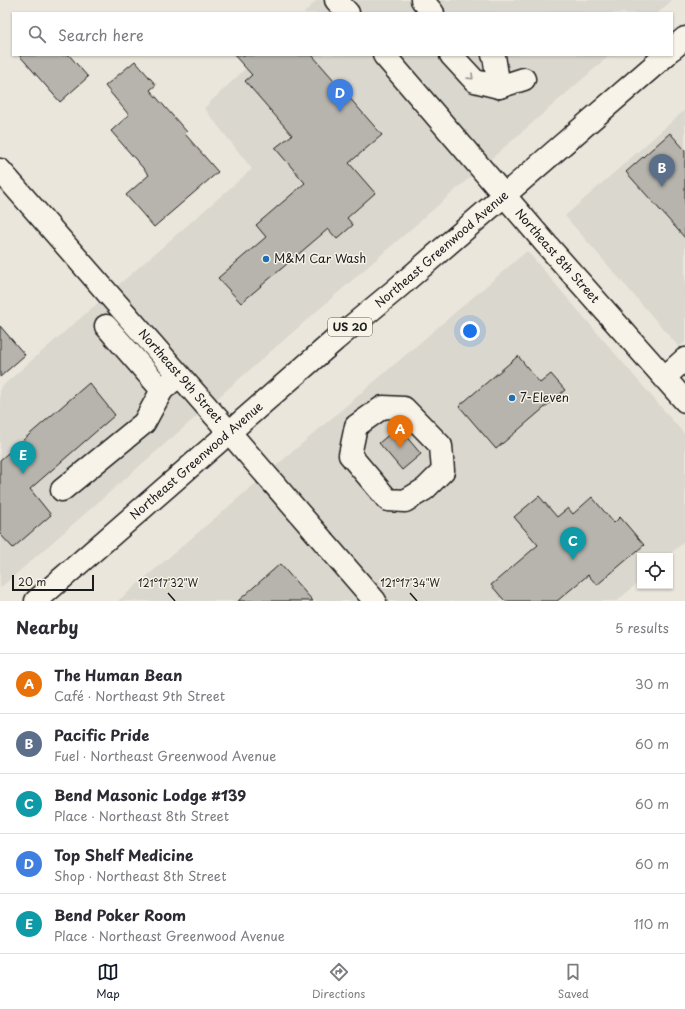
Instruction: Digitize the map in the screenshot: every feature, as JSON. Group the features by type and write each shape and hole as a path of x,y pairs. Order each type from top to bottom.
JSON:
{"main road":[{"path":"336,0 347,12"},
{"path":"422,0 432,12"},
{"path":"673,49 685,38"},
{"name":"Northeast 8th Street","path":"385,56 504,195 685,401"},
{"path":"452,56 474,81 499,87 524,79"},
{"path":"494,56 499,87"},
{"name":"Northeast Greenwood Avenue","path":"36,601 335,340 394,291 665,56"},
{"name":"Northeast 9th Street","path":"0,170 375,601"},
{"path":"106,326 162,390"},
{"path":"665,377 685,359"},
{"path":"62,490 144,423 162,390 178,375"},
{"path":"383,407 404,408 440,446 443,471 425,489 405,501 388,500 350,455 356,426 383,407"}],"shaded area":[{"path":"317,0 672,0 659,12 305,12"},
{"path":"259,56 609,56 0,588 0,388 252,169 204,108"},
{"path":"685,110 685,342 679,347 565,216"},
{"path":"527,251 685,435 685,541 671,553 637,553 637,584 617,601 118,601"}],"building":[{"path":"20,56 70,56 88,77 60,102"},
{"path":"235,56 313,56 382,135 349,163 375,193 347,218 353,225 337,239 328,229 241,303 218,278 266,237 256,225 305,183 275,148 292,135 245,81 252,75"},
{"path":"135,61 156,85 150,90 187,132 185,134 218,172 154,227 126,195 149,175 111,131 129,115 105,86"},
{"path":"670,133 685,150 685,238 626,172"},
{"path":"0,326 25,355 0,377"},
{"name":"7-Eleven","path":"518,356 540,383 551,374 565,390 496,449 459,406"},
{"path":"89,383 115,415 30,489 51,515 13,548 0,534 0,460"},
{"path":"398,427 421,454 402,470 379,443"},
{"path":"539,496 557,517 568,508 573,514 592,497 614,523 620,517 644,545 597,585 588,575 557,601 505,601 491,585 538,545 514,517"},
{"path":"280,564 313,601 238,601"}],"place":[{"name":"Top Shelf Medicine","path":"340,112"},
{"name":"Pacific Pride","path":"662,187"},
{"name":"M&M Car Wash","path":"266,259"},
{"name":"7-Eleven","path":"512,398"},
{"name":"The Human Bean","path":"400,448"},
{"name":"Bend Poker Room","path":"23,474"},
{"name":"Bend Masonic Lodge #139","path":"573,560"}]}
